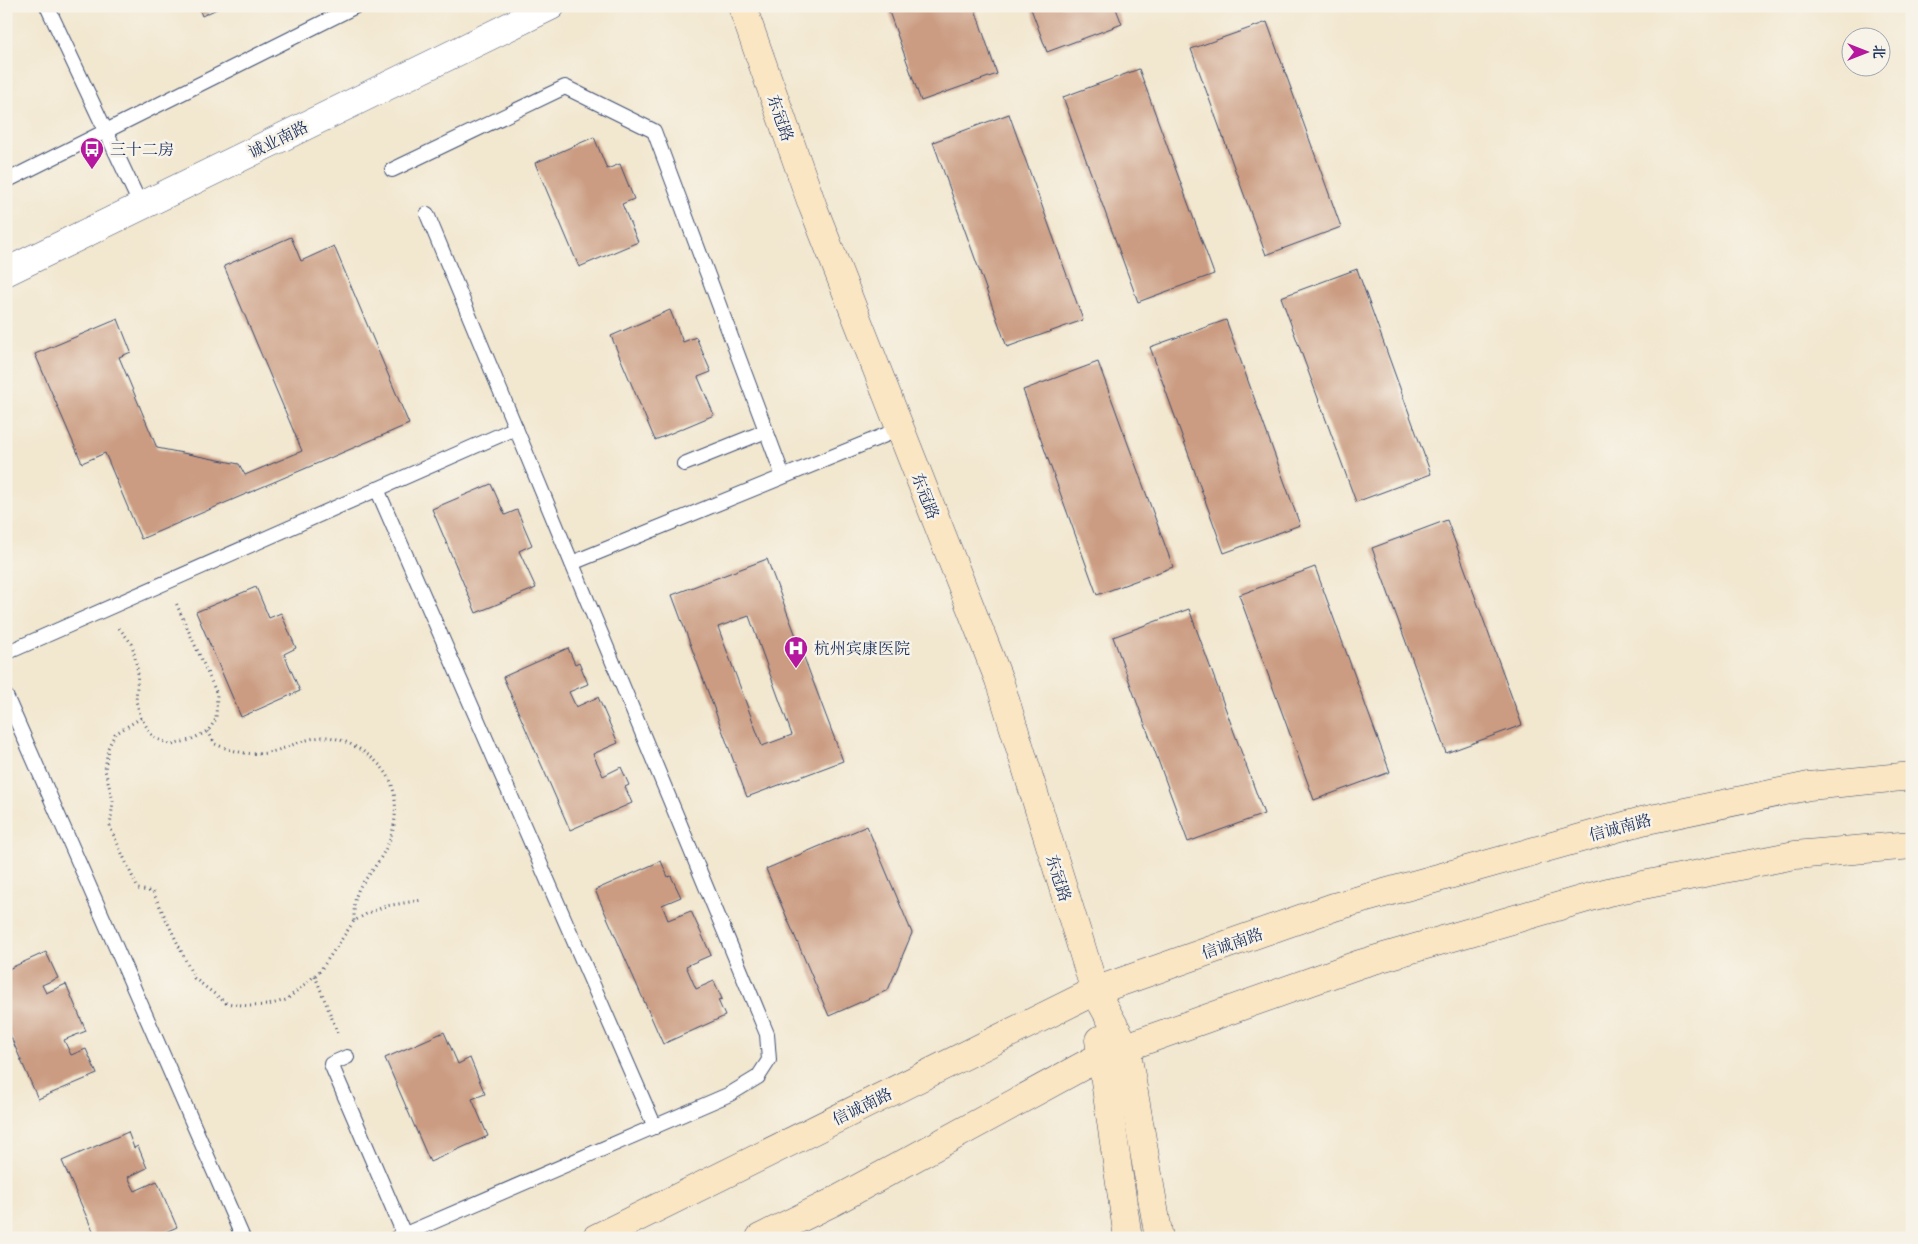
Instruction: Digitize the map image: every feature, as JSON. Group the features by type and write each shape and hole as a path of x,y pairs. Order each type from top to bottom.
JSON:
{"main road":[{"name":"东冠路","path":"742,6 813,208 998,680 1095,991 1126,1047 1160,1238"},
{"name":"信诚南路","path":"596,1238 1095,991 1334,907 1642,821 1809,786 1912,776"},
{"path":"760,1238 833,1202 1101,1056 1360,964 1608,892 1794,856 1912,845"},
{"name":"东冠路","path":"1095,991 1101,1056 1128,1238"}],"street":[{"name":"诚业南路","path":"6,272 551,6"}],"lane":[{"path":"47,6 141,206"},
{"path":"6,181 356,6"},
{"path":"392,170 565,87 654,131 783,476"},
{"path":"347,1057 331,1064 400,1236 730,1094 758,1078 769,1060 767,1034 427,214"},
{"path":"6,653 516,428"},
{"path":"572,563 900,428"},
{"path":"684,464 766,431"},
{"path":"377,489 655,1126"},
{"path":"6,696 243,1238"}],"path":[{"path":"104,610 132,644 138,672 136,701 141,718 154,737 172,744 190,740 208,731 216,719 217,694 166,582"},
{"path":"141,718 116,734 108,748 105,770 113,801 110,827 138,889 154,892 194,978 226,1003 249,1006 268,1005 286,1000 315,976 354,921 386,906 422,900"},
{"path":"208,731 215,744 233,751 250,753 268,753 308,740 327,737 349,744 370,755 388,776 395,799 395,818 390,840 382,856 358,891 354,907 354,921"},
{"path":"315,976 347,1057"}],"building":[{"path":"198,6 223,6 202,16"},
{"path":"887,6 974,6 997,74 921,101"},
{"path":"1030,6 1115,6 1122,24 1047,52"},
{"path":"1267,22 1341,227 1266,255 1191,49"},
{"path":"1139,69 1214,274 1138,302 1063,97"},
{"path":"1009,114 1083,320 1007,347 933,142"},
{"path":"594,137 607,169 620,164 634,199 622,204 638,242 579,267 535,163"},
{"path":"291,237 301,261 334,246 409,424 141,539 105,453 82,463 35,354 118,319 131,352 119,357 157,448 239,464 245,475 302,451 224,266"},
{"path":"1357,269 1431,474 1356,502 1281,297"},
{"path":"670,310 683,342 696,337 711,372 698,377 714,415 655,440 611,336"},
{"path":"1226,320 1300,525 1224,553 1150,347"},
{"path":"1098,362 1173,567 1097,595 1023,390"},
{"path":"491,484 505,515 517,510 532,545 519,551 536,588 476,613 432,509"},
{"path":"1447,520 1522,725 1446,753 1372,548"},
{"path":"767,559 843,761 747,797 672,595","holes":["749,616 792,735 762,746 718,627"]},
{"path":"1315,567 1390,772 1314,800 1239,595"},
{"path":"256,587 269,618 281,613 296,648 284,654 300,691 241,717 196,612"},
{"path":"1189,609 1264,814 1188,842 1113,637"},
{"path":"568,648 575,664 579,662 588,684 569,692 576,707 598,697 618,743 593,754 603,776 621,767 629,785 625,787 632,803 570,830 503,677"},
{"path":"867,826 912,933 888,990 829,1016 766,869"},
{"path":"661,861 668,877 671,876 681,897 662,905 668,920 691,911 711,955 686,966 696,989 714,981 722,999 718,1000 725,1016 663,1044 595,890"},
{"path":"46,952 58,978 42,985 46,993 66,984 86,1031 64,1040 71,1055 86,1049 97,1074 38,1099 6,1026 6,970"},
{"path":"444,1032 458,1064 470,1058 485,1094 472,1099 488,1136 430,1162 385,1058"},
{"path":"128,1132 134,1148 138,1146 147,1168 128,1177 135,1191 157,1181 177,1227 152,1238 96,1238 62,1161"}],"place":[{"name":"三十二房","path":"92,170"},
{"name":"杭州宾康医院","path":"796,669"}]}
